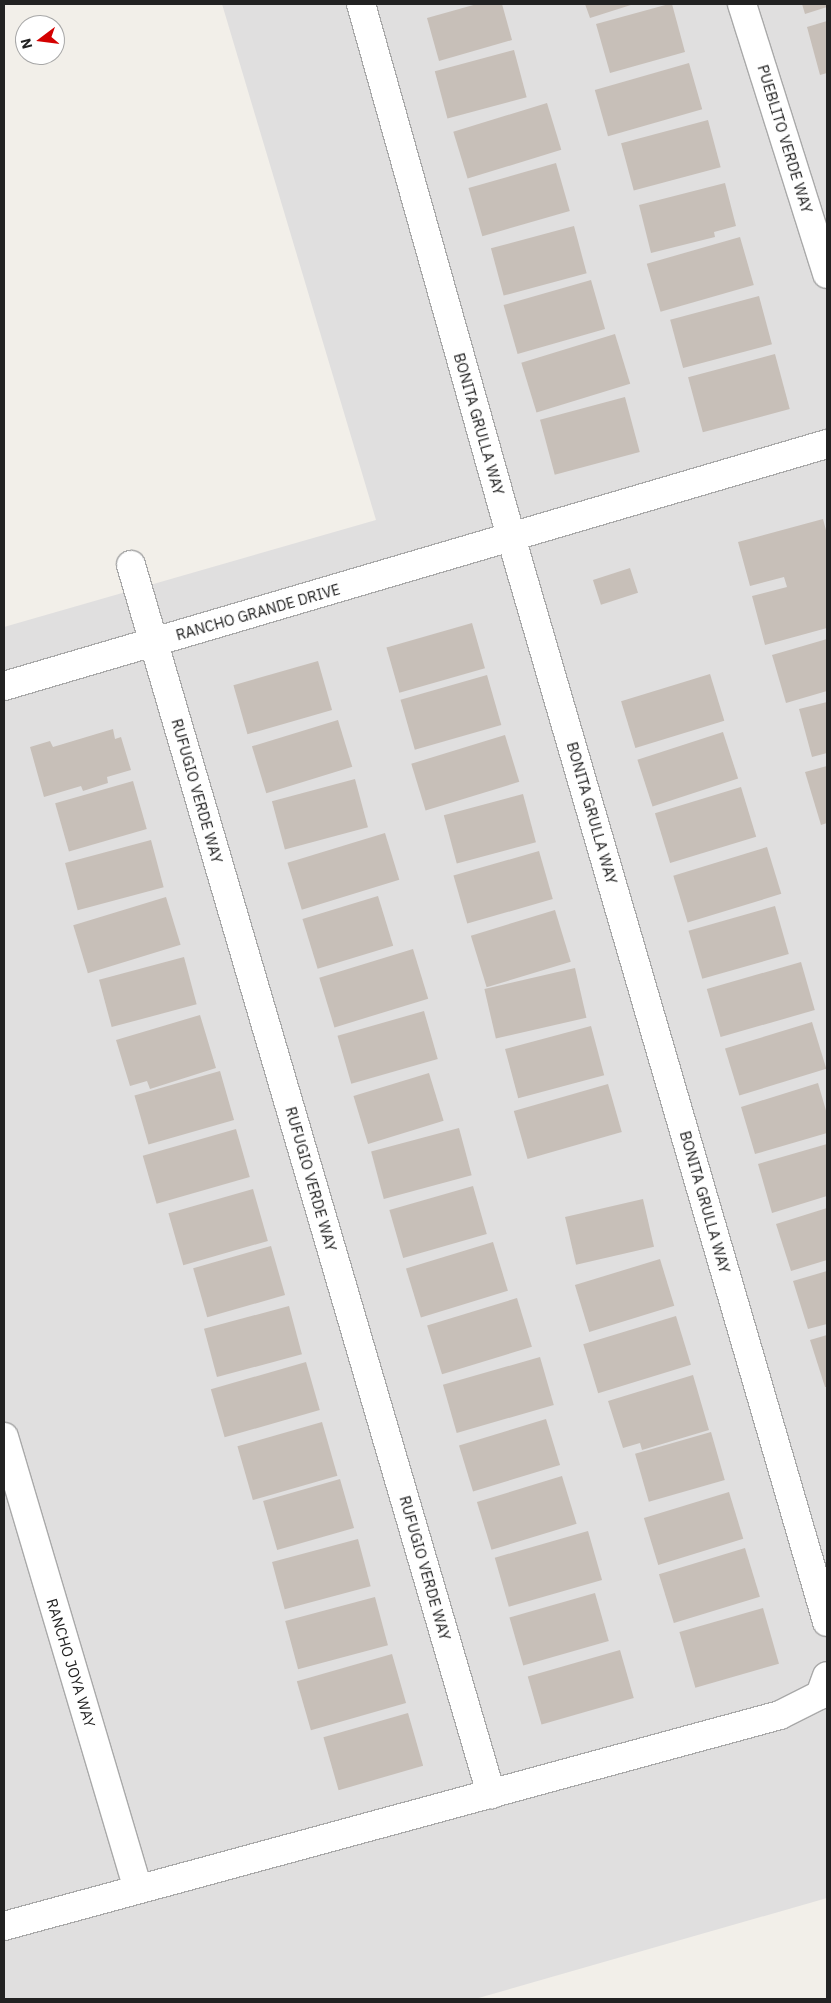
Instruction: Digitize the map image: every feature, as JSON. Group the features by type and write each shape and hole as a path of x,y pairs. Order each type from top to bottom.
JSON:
{"street":[{"name":"BONITA GRULLA WAY","path":"361,4 511,537 827,1622"},
{"name":"PUEBLITO VERDE WAY","path":"742,4 827,274"},
{"name":"RANCHO GRANDE DRIVE","path":"4,686 827,444"},
{"name":"RUFUGIO VERDE WAY","path":"131,565 491,1794"},
{"name":"RANCHO JOYA WAY","path":"4,1437 138,1889"},
{"path":"4,1926 780,1715 820,1695 827,1676"}],"shaded area":[{"path":"222,4 827,4 827,1898 475,1999 4,1999 4,627 376,520"}],"building":[{"path":"477,4 502,4 512,40 439,61 427,18"},
{"path":"585,4 634,4 590,18"},
{"path":"672,4 685,52 610,73 596,24"},
{"path":"802,4 827,4 827,7 805,14"},
{"path":"827,21 827,73 820,75 807,27"},
{"path":"514,50 527,97 447,119 435,71"},
{"path":"689,63 702,109 608,136 595,90"},
{"path":"547,103 561,150 468,179 453,132"},
{"path":"708,120 721,167 634,191 621,143"},
{"path":"556,163 570,211 482,236 469,188"},
{"path":"725,183 736,226 714,232 715,237 651,253 639,205"},
{"path":"574,226 587,273 504,296 491,248"},
{"path":"740,237 754,285 661,312 647,264"},
{"path":"591,280 605,329 518,354 504,305"},
{"path":"759,296 772,344 683,368 670,320"},
{"path":"615,334 630,384 536,412 521,363"},
{"path":"775,354 790,409 703,432 688,377"},
{"path":"625,397 640,452 555,475 540,420"},
{"path":"823,519 827,534 827,628 765,645 752,596 787,587 784,577 750,586 738,542"},
{"path":"630,568 638,593 601,605 593,580"},
{"path":"472,623 485,668 399,693 386,648"},
{"path":"827,639 827,691 786,703 772,655"},
{"path":"318,661 332,710 247,734 233,685"},
{"path":"710,674 724,721 635,748 621,701"},
{"path":"487,675 501,725 415,750 400,700"},
{"path":"827,702 827,753 812,757 799,709"},
{"path":"338,720 352,767 266,793 252,746"},
{"path":"113,729 115,739 121,737 131,770 107,777 108,783 83,791 81,786 44,797 30,747 50,741 53,747"},
{"path":"723,732 738,779 653,806 637,760"},
{"path":"505,735 519,782 426,811 411,764"},
{"path":"827,766 827,823 821,825 805,772"},
{"path":"355,779 368,827 285,850 272,801"},
{"path":"133,781 147,829 69,851 55,803"},
{"path":"741,787 756,837 670,863 655,813"},
{"path":"523,794 536,842 457,864 444,815"},
{"path":"385,833 399,880 302,910 287,863"},
{"path":"151,840 164,887 78,910 65,863"},
{"path":"767,847 781,894 688,923 673,876"},
{"path":"539,851 553,899 467,924 453,876"},
{"path":"378,896 393,946 318,969 302,919"},
{"path":"166,897 181,945 88,973 73,925"},
{"path":"775,906 789,954 702,979 688,931"},
{"path":"555,910 571,962 487,987 471,936"},
{"path":"413,949 428,999 334,1027 319,978"},
{"path":"184,957 197,1004 112,1027 99,980"},
{"path":"801,962 815,1010 721,1037 707,989"},
{"path":"575,968 586,1018 496,1039 484,989"},
{"path":"424,1011 438,1059 351,1084 337,1036"},
{"path":"200,1015 216,1068 150,1089 147,1081 130,1086 116,1040"},
{"path":"812,1022 826,1069 739,1095 725,1049"},
{"path":"591,1026 604,1075 518,1098 505,1049"},
{"path":"220,1071 234,1120 149,1145 134,1096"},
{"path":"429,1073 444,1121 368,1144 353,1096"},
{"path":"818,1083 827,1114 827,1133 755,1154 741,1107"},
{"path":"608,1084 622,1132 528,1159 514,1111"},
{"path":"459,1128 472,1175 384,1199 371,1152"},
{"path":"236,1129 250,1177 157,1204 143,1156"},
{"path":"827,1144 827,1196 772,1213 758,1164"},
{"path":"473,1186 487,1234 403,1258 389,1210"},
{"path":"253,1189 268,1241 183,1265 168,1213"},
{"path":"643,1199 654,1247 576,1265 565,1217"},
{"path":"827,1208 827,1260 791,1271 776,1224"},
{"path":"493,1242 508,1291 421,1317 406,1269"},
{"path":"271,1246 285,1295 207,1317 193,1268"},
{"path":"660,1259 674,1306 589,1332 575,1285"},
{"path":"827,1271 827,1324 808,1329 793,1281"},
{"path":"517,1298 532,1347 442,1374 427,1325"},
{"path":"289,1306 302,1354 217,1377 204,1329"},
{"path":"676,1316 691,1365 598,1393 583,1344"},
{"path":"827,1335 827,1387 825,1387 810,1340"},
{"path":"540,1357 554,1405 457,1433 443,1385"},
{"path":"306,1362 320,1410 225,1437 211,1389"},
{"path":"693,1375 709,1430 642,1450 640,1443 623,1448 608,1401"},
{"path":"546,1419 560,1465 473,1492 459,1446"},
{"path":"322,1422 337,1476 253,1500 237,1446"},
{"path":"711,1432 725,1480 649,1502 635,1454"},
{"path":"562,1476 577,1524 492,1550 477,1502"},
{"path":"340,1479 354,1528 277,1550 263,1501"},
{"path":"729,1492 743,1539 658,1565 644,1518"},
{"path":"588,1531 602,1580 509,1607 495,1558"},
{"path":"358,1539 371,1586 285,1609 272,1562"},
{"path":"745,1548 760,1597 674,1623 659,1574"},
{"path":"595,1593 609,1641 523,1666 509,1618"},
{"path":"375,1597 388,1645 298,1669 285,1621"},
{"path":"763,1608 779,1664 695,1688 679,1632"},
{"path":"620,1650 634,1698 542,1725 528,1676"},
{"path":"392,1654 406,1703 311,1730 297,1681"},
{"path":"408,1713 423,1766 339,1790 323,1737"}]}
